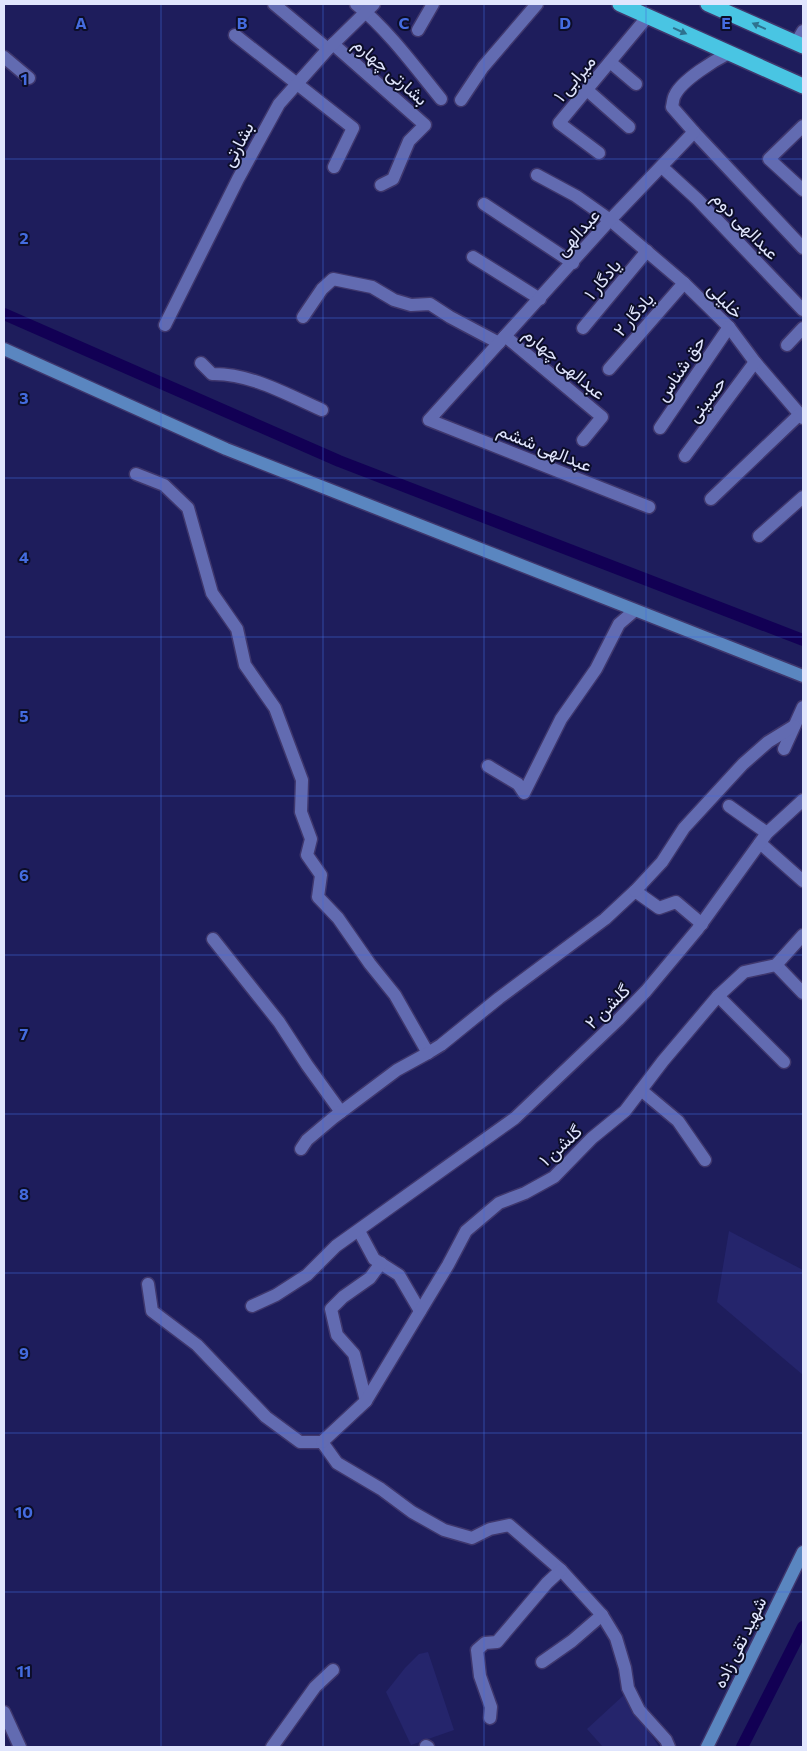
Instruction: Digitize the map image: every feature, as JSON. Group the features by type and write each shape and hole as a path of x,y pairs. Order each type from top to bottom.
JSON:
{"highway":[{"path":"620,4 803,86"},
{"path":"708,4 801,40"}],"main road":[{"path":"4,349 226,449 803,676"},
{"name":"شهید تقی زاده","path":"707,1747 803,1552"}],"street":[{"name":"بشارتی چهارم","path":"274,4 331,47 425,125 409,141 393,179 381,185"},
{"path":"418,30 433,4"},
{"path":"461,100 483,67 537,4"},
{"name":"بشارتی","path":"165,325 238,179 279,104 365,6"},
{"path":"365,6 441,99"},
{"name":"میرابی ۱","path":"599,153 559,123 648,16"},
{"path":"235,35 353,128 334,167"},
{"path":"704,67 706,42"},
{"path":"729,53 704,67 685,83 674,95 672,107 803,248"},
{"path":"4,58 29,78"},
{"path":"610,62 636,84"},
{"path":"587,90 629,127"},
{"path":"803,126 769,158 803,190"},
{"name":"عبدالهی","path":"429,420 610,220 694,132"},
{"name":"عبدالهی دوم","path":"662,167 697,199 803,310"},
{"name":"خلیلی","path":"536,175 576,196 610,220 684,282 729,327 755,362 802,416"},
{"path":"484,204 573,263"},
{"name":"یادگار ۱","path":"583,328 647,251"},
{"path":"473,257 540,298"},
{"path":"303,317 322,289 333,279 372,287 394,300 411,304 430,304 450,317 502,339"},
{"name":"یادگار ۲","path":"610,369 684,282"},
{"name":"حق شناس","path":"660,428 729,327"},
{"path":"787,345 803,328"},
{"name":"عبدالهی چهارم","path":"502,339 602,417 583,440"},
{"name":"حسینی","path":"685,456 755,362"},
{"path":"201,363 212,374 247,378 322,410"},
{"path":"711,499 802,416"},
{"name":"عبدالهی ششم","path":"429,420 649,507"},
{"path":"136,474 164,485 188,508 212,593 237,629 245,665 275,708 302,780 302,812 310,839 307,855 321,875 318,897 338,918 370,964 395,995 428,1053"},
{"path":"759,536 803,496"},
{"path":"488,766 518,784 524,793 561,719 596,669 619,624 634,611"},
{"path":"784,749 803,707"},
{"path":"301,1149 307,1140 341,1112 397,1070 441,1045 499,998 605,919 662,862 684,828 743,764 768,742 794,726"},
{"name":"گلشن ۲","path":"252,1306 276,1295 307,1275 336,1246 360,1231 399,1200 515,1118 646,992 702,924 763,838 803,800"},
{"path":"729,806 803,880"},
{"path":"635,891 659,908 676,902 702,924"},
{"path":"803,935 776,965 803,993"},
{"path":"213,938 280,1022 307,1065 341,1112"},
{"name":"گلشن ۱","path":"322,1442 366,1401 466,1231 499,1203 554,1177 592,1138 625,1111 663,1061 718,996 744,972 776,965"},
{"path":"718,996 784,1062"},
{"path":"641,1090 678,1121 706,1160"},
{"path":"360,1231 374,1258 399,1276 420,1311"},
{"path":"366,1401 354,1354 337,1335 331,1309 343,1297 370,1278 381,1263"},
{"path":"148,1284 152,1311 197,1345 266,1417 300,1442 322,1442 337,1463 381,1489 412,1512 444,1530 472,1538 490,1529 509,1525 561,1570 602,1615 616,1638 625,1668 628,1688 639,1710 666,1740 669,1747"},
{"path":"490,1718 491,1707 480,1676 477,1650 485,1643 497,1642 546,1583 561,1570"},
{"path":"542,1662 572,1641 602,1615"},
{"path":"272,1747 315,1687 333,1670"},
{"path":"4,1712 20,1747"}],"shaded area":[{"path":"729,1231 803,1270 803,1375 717,1302"},
{"path":"428,1652 454,1730 411,1745 386,1692 419,1654"},
{"path":"625,1694 659,1747 603,1747 587,1729"}],"waterway":[{"path":"4,314 339,461 803,640"},
{"path":"742,1747 803,1627"}]}
